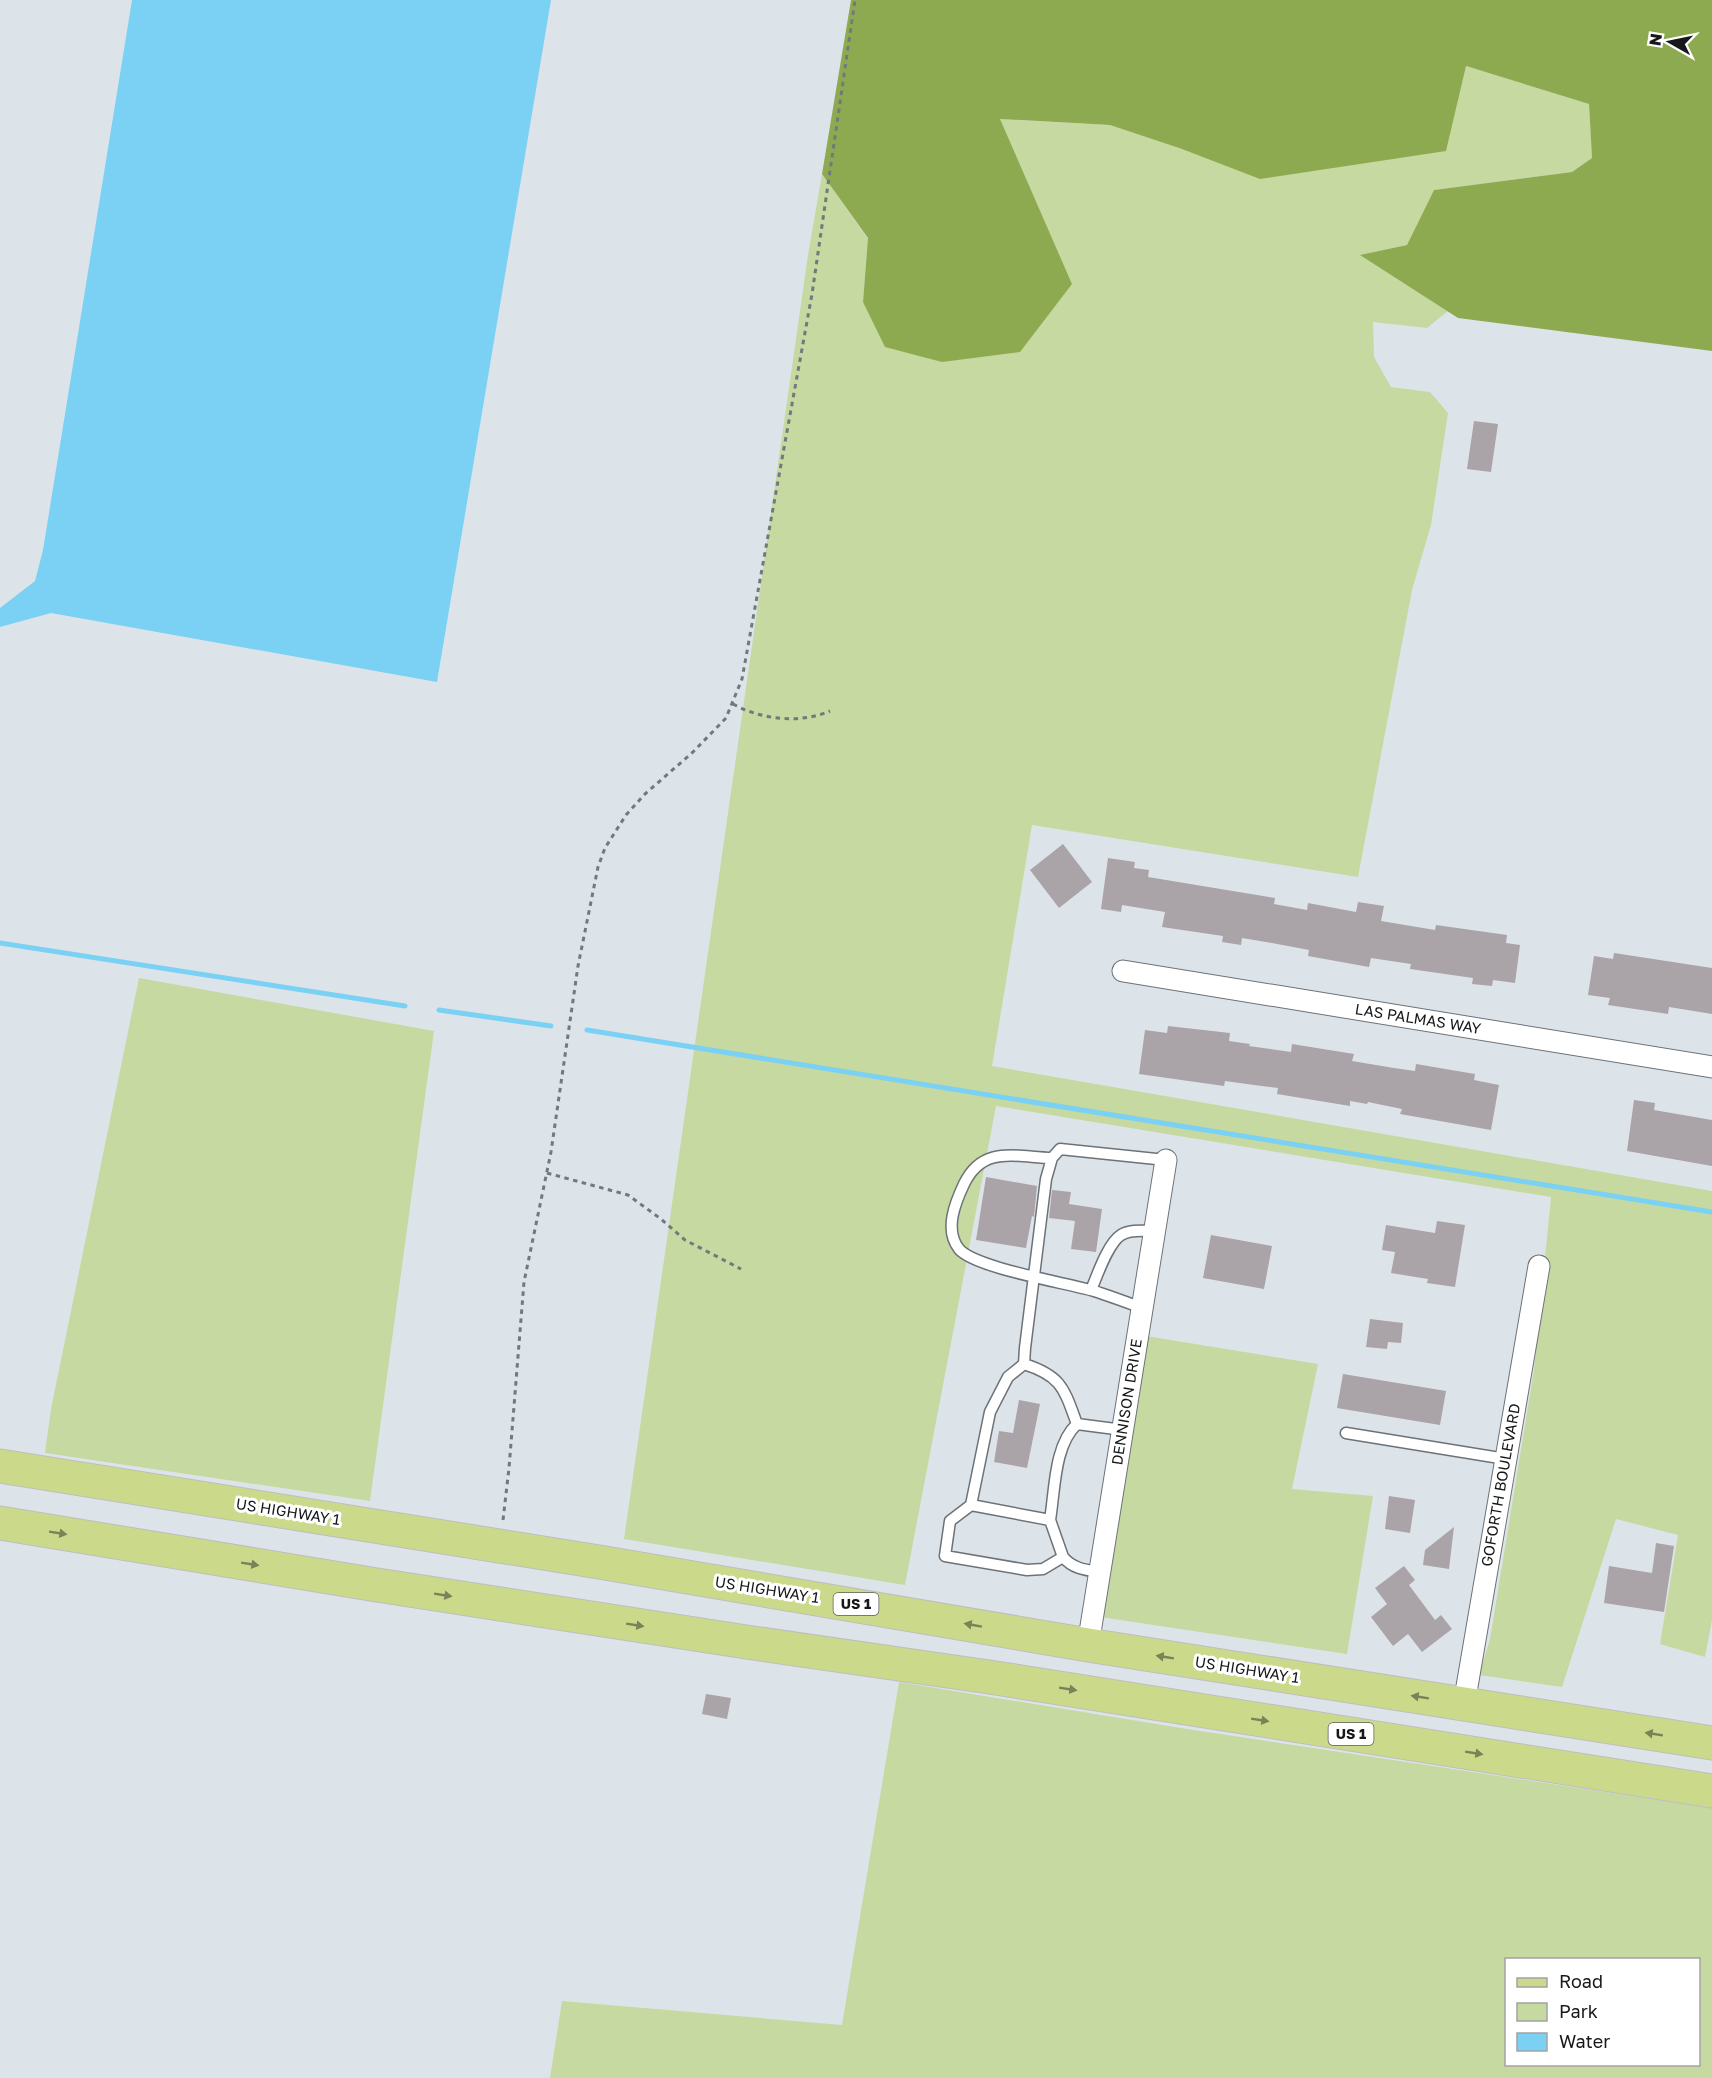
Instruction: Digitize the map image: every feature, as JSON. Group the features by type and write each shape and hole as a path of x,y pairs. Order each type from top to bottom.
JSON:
{"main road":[{"name":"US HIGHWAY 1","path":"0,1466 848,1603 1088,1646 1712,1743"},
{"name":"US 1","path":"0,1523 694,1634 989,1677 1712,1791"},
{"path":"989,1677 1052,1662 1088,1646"}],"street":[{"name":"LAS PALMAS WAY","path":"1123,971 1712,1067"},
{"name":"DENNISON DRIVE","path":"1088,1646 1166,1160"},
{"name":"GOFORTH BOULEVARD","path":"1464,1704 1539,1266"}],"lane":[{"path":"1063,1557 1043,1569 1027,1570 945,1556 950,1521 971,1505 990,1412 1008,1377 1024,1364 1046,1179 1052,1158 1060,1149 1166,1160"},
{"path":"1052,1158 996,1156 984,1159 975,1166 957,1198 951,1220 954,1238 960,1250 980,1261 1034,1277 1091,1290 1142,1308"},
{"path":"1091,1290 1116,1239 1129,1231 1154,1231"},
{"path":"1024,1364 1046,1371 1056,1380 1068,1400 1077,1424"},
{"path":"1100,1572 1077,1568 1063,1557 1050,1520 1061,1449 1068,1432 1077,1424 1123,1430"},
{"path":"1346,1433 1506,1460"},
{"path":"971,1505 1050,1520"}],"path":[{"path":"500,1546 510,1457 524,1282 547,1173 586,918 605,848 626,815 645,794 693,752 726,718 742,679 812,294 855,0"},
{"path":"733,704 750,712 792,719 815,717 830,711"},
{"path":"547,1173 628,1196 661,1219 685,1240 741,1269"}],"green space":[{"path":"851,0 1712,0 1712,351 1458,318 1360,255 1407,245 1434,190 1572,172 1592,158 1589,104 1466,66 1446,151 1260,179 1182,149 1110,125 1000,119 1072,284 1020,352 942,362 885,347 863,302 868,238 822,174"},
{"path":"1466,66 1589,104 1592,158 1572,172 1434,190 1407,245 1361,255 1448,311 1427,328 1373,322 1374,357 1391,387 1430,392 1448,413 1431,525 1412,590 1358,877 1032,825 992,1066 1712,1191 1712,1620 1705,1657 1660,1644 1678,1535 1616,1519 1562,1687 1479,1675 1490,1639 1534,1370 1551,1197 996,1106 905,1585 624,1539 808,255 822,174 868,239 863,302 1072,284 999,119 1110,125 1182,149"},
{"path":"139,978 434,1031 370,1501 45,1453 51,1409"},
{"path":"1146,1336 1318,1364 1292,1489 1373,1496 1347,1654 1100,1617"},
{"path":"899,1682 1187,1729 1712,1808 1712,2078 550,2078 562,2001 842,2025"}],"water":[{"path":"132,0 551,0 437,682 51,613 0,627 0,608 35,581 43,550"}],"building":[{"path":"1474,421 1498,424 1491,472 1467,469"},
{"path":"1063,844 1092,882 1059,908 1030,870"},
{"path":"1108,858 1135,862 1134,868 1149,870 1148,877 1275,898 1274,904 1307,910 1308,903 1356,912 1358,902 1384,906 1381,921 1435,930 1436,925 1507,935 1506,943 1520,945 1515,983 1493,980 1492,986 1472,984 1473,978 1410,969 1411,964 1371,958 1369,967 1308,956 1309,950 1272,943 1242,938 1241,945 1222,942 1223,936 1162,927 1165,912 1122,905 1121,912 1101,909"},
{"path":"1614,953 1712,968 1712,1014 1669,1007 1668,1014 1608,1005 1610,998 1588,995 1594,956 1613,959"},
{"path":"1168,1026 1230,1033 1229,1041 1250,1044 1249,1046 1291,1052 1292,1044 1354,1054 1352,1061 1394,1068 1415,1071 1416,1064 1475,1074 1474,1080 1499,1085 1491,1130 1400,1114 1402,1109 1368,1102 1367,1104 1350,1101 1350,1106 1277,1094 1278,1088 1225,1081 1224,1086 1139,1074 1145,1030 1167,1033"},
{"path":"1634,1100 1655,1103 1654,1110 1712,1120 1712,1166 1627,1151"},
{"path":"986,1177 1037,1186 1034,1217 1032,1216 1026,1248 976,1240"},
{"path":"1052,1190 1071,1192 1069,1204 1102,1209 1096,1252 1071,1249 1075,1221 1049,1218"},
{"path":"1437,1221 1465,1225 1455,1287 1427,1283 1428,1279 1391,1273 1395,1252 1382,1250 1386,1225 1435,1233"},
{"path":"1211,1235 1272,1246 1264,1289 1203,1278"},
{"path":"1370,1319 1403,1323 1401,1343 1388,1342 1387,1349 1366,1347"},
{"path":"1343,1374 1446,1391 1440,1425 1337,1408"},
{"path":"1019,1400 1040,1404 1027,1468 994,1462 999,1431 1013,1433"},
{"path":"1389,1496 1415,1500 1410,1533 1385,1529"},
{"path":"1454,1527 1449,1569 1423,1565 1425,1550"},
{"path":"1656,1543 1674,1546 1664,1612 1604,1603 1609,1566 1652,1573"},
{"path":"1404,1566 1415,1580 1409,1585 1435,1620 1441,1615 1452,1629 1422,1652 1408,1634 1393,1646 1371,1617 1387,1604 1375,1588"},
{"path":"706,1694 731,1698 727,1719 702,1714"}],"waterway":[{"path":"0,943 405,1006"},
{"path":"439,1010 551,1026"},
{"path":"587,1030 1712,1212"}]}
